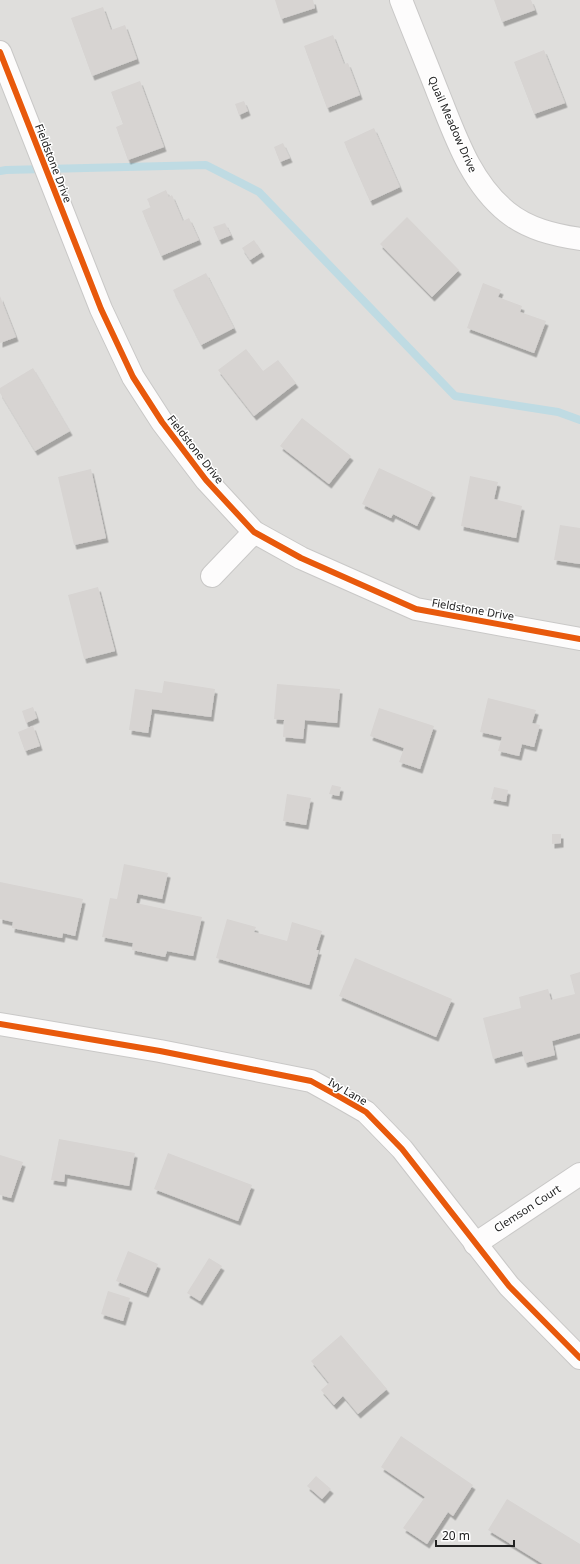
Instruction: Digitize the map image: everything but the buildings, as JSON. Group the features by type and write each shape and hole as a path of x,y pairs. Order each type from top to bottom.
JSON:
{"street":[{"name":"Quail Meadow Drive","path":"401,0 469,165 486,191 508,212 527,224 553,234 580,239"},
{"name":"Fieldstone Drive","path":"0,52 101,309 133,377 162,422 206,480 254,532 301,558 416,609 580,639"},
{"path":"212,576 254,532"},
{"name":"Ivy Lane","path":"0,1024 160,1051 311,1081 366,1112 402,1149 509,1286 580,1358"},
{"name":"Clemson Court","path":"475,1244 580,1174"}],"shaded area":[{"path":"0,0 580,0 580,1564 0,1564"}],"waterway":[{"path":"0,171 206,165 259,192 455,396 558,412 580,420"}],"cycle path":[{"path":"0,52 101,309 133,377 162,422 206,480 254,532 301,558 416,609 580,639"},
{"path":"0,1024 160,1051 311,1081 366,1112 402,1149 509,1286 580,1358"}]}
